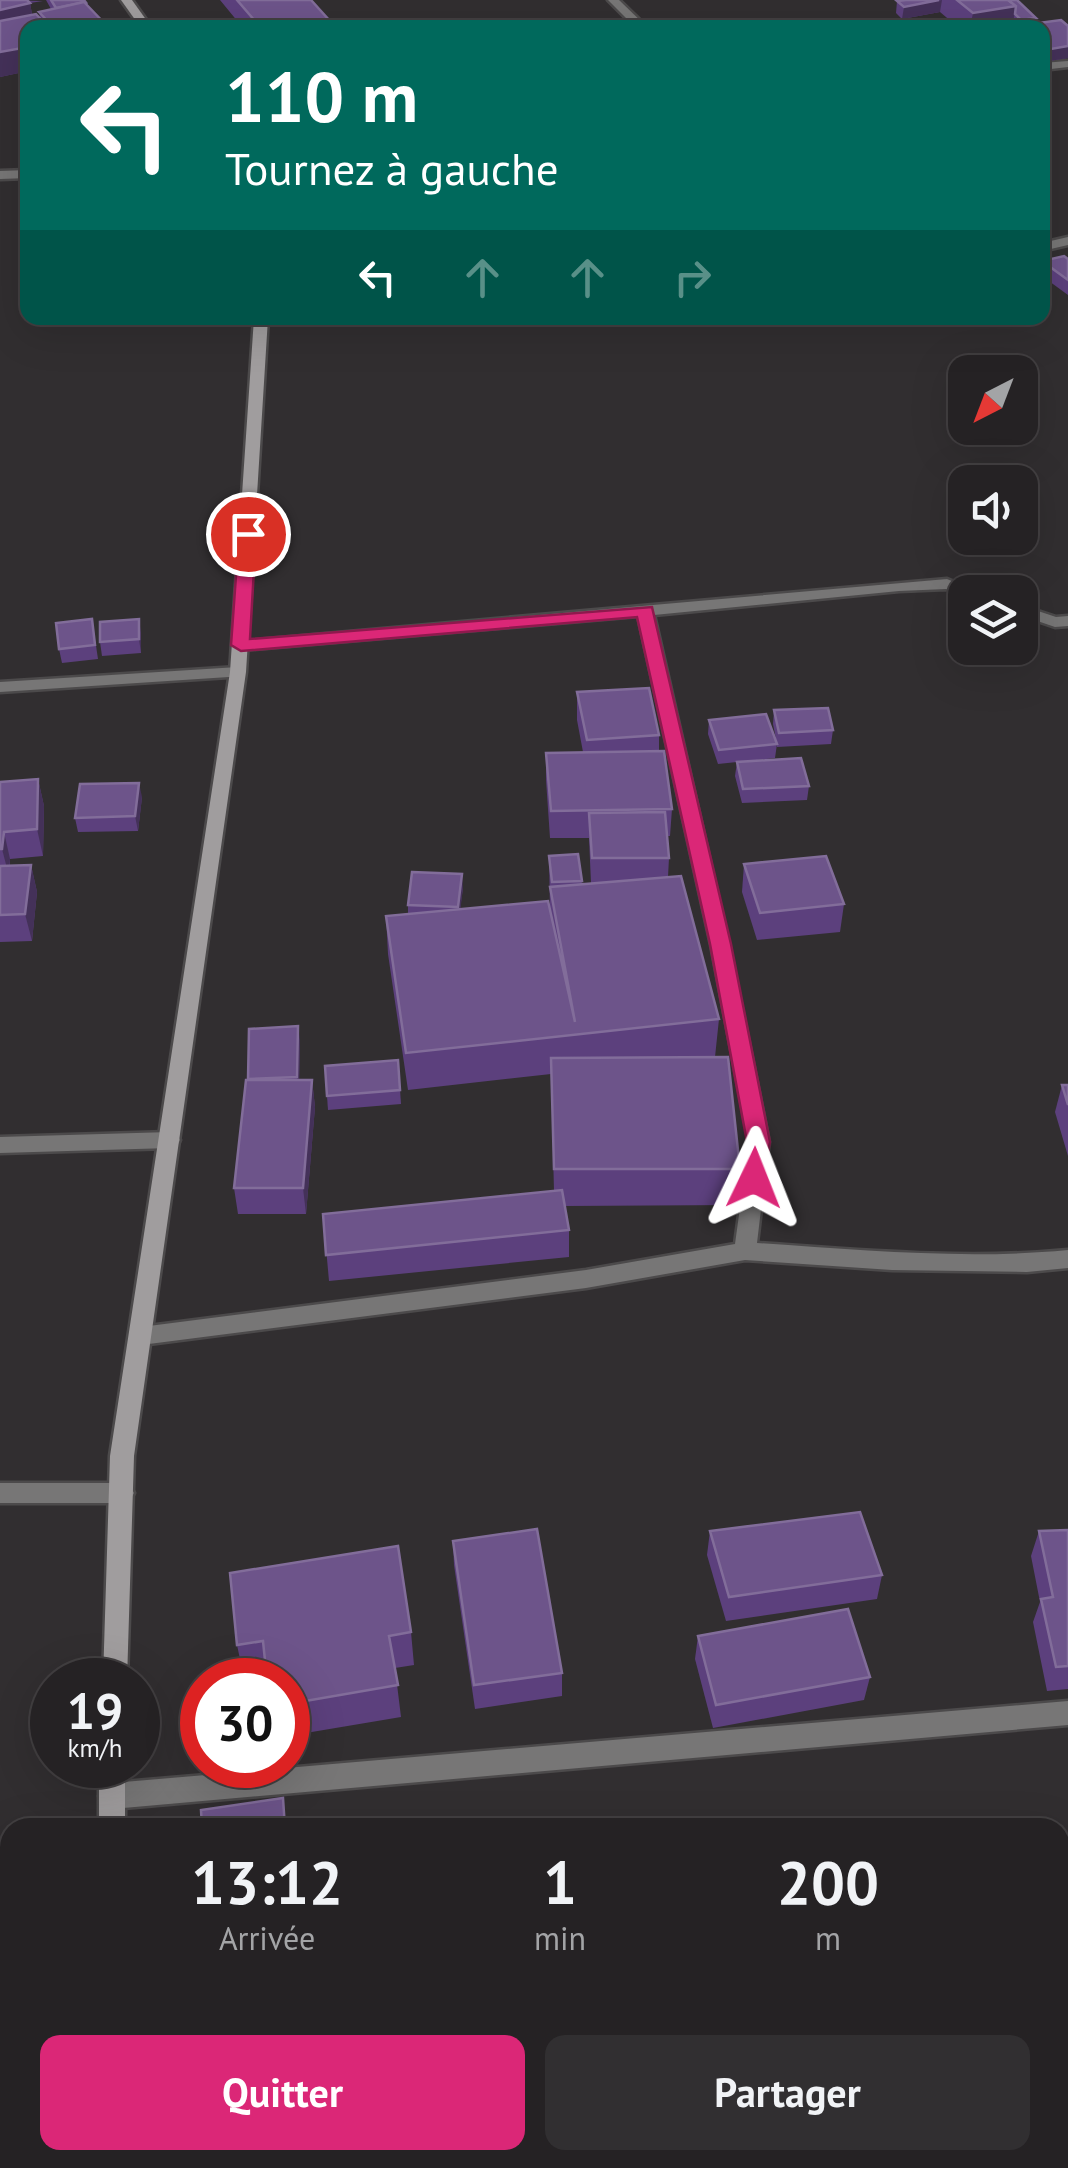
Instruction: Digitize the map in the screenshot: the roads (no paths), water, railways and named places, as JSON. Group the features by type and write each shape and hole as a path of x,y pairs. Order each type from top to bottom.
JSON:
{"street":[{"path":"126,0 142,20"},
{"path":"613,0 634,20"},
{"path":"116,1658 122,1456 238,672 261,325"},
{"path":"241,645 948,584"},
{"path":"645,610 720,944 758,1142 745,1251"},
{"path":"1038,616 1068,621"},
{"path":"0,687 238,672"},
{"path":"0,1145 170,1140"},
{"path":"141,1336 586,1278 745,1251 892,1261 1027,1264 1068,1259"},
{"path":"0,1493 122,1493"},
{"path":"112,1796 1068,1712"},
{"path":"112,1788 112,1818"}]}
